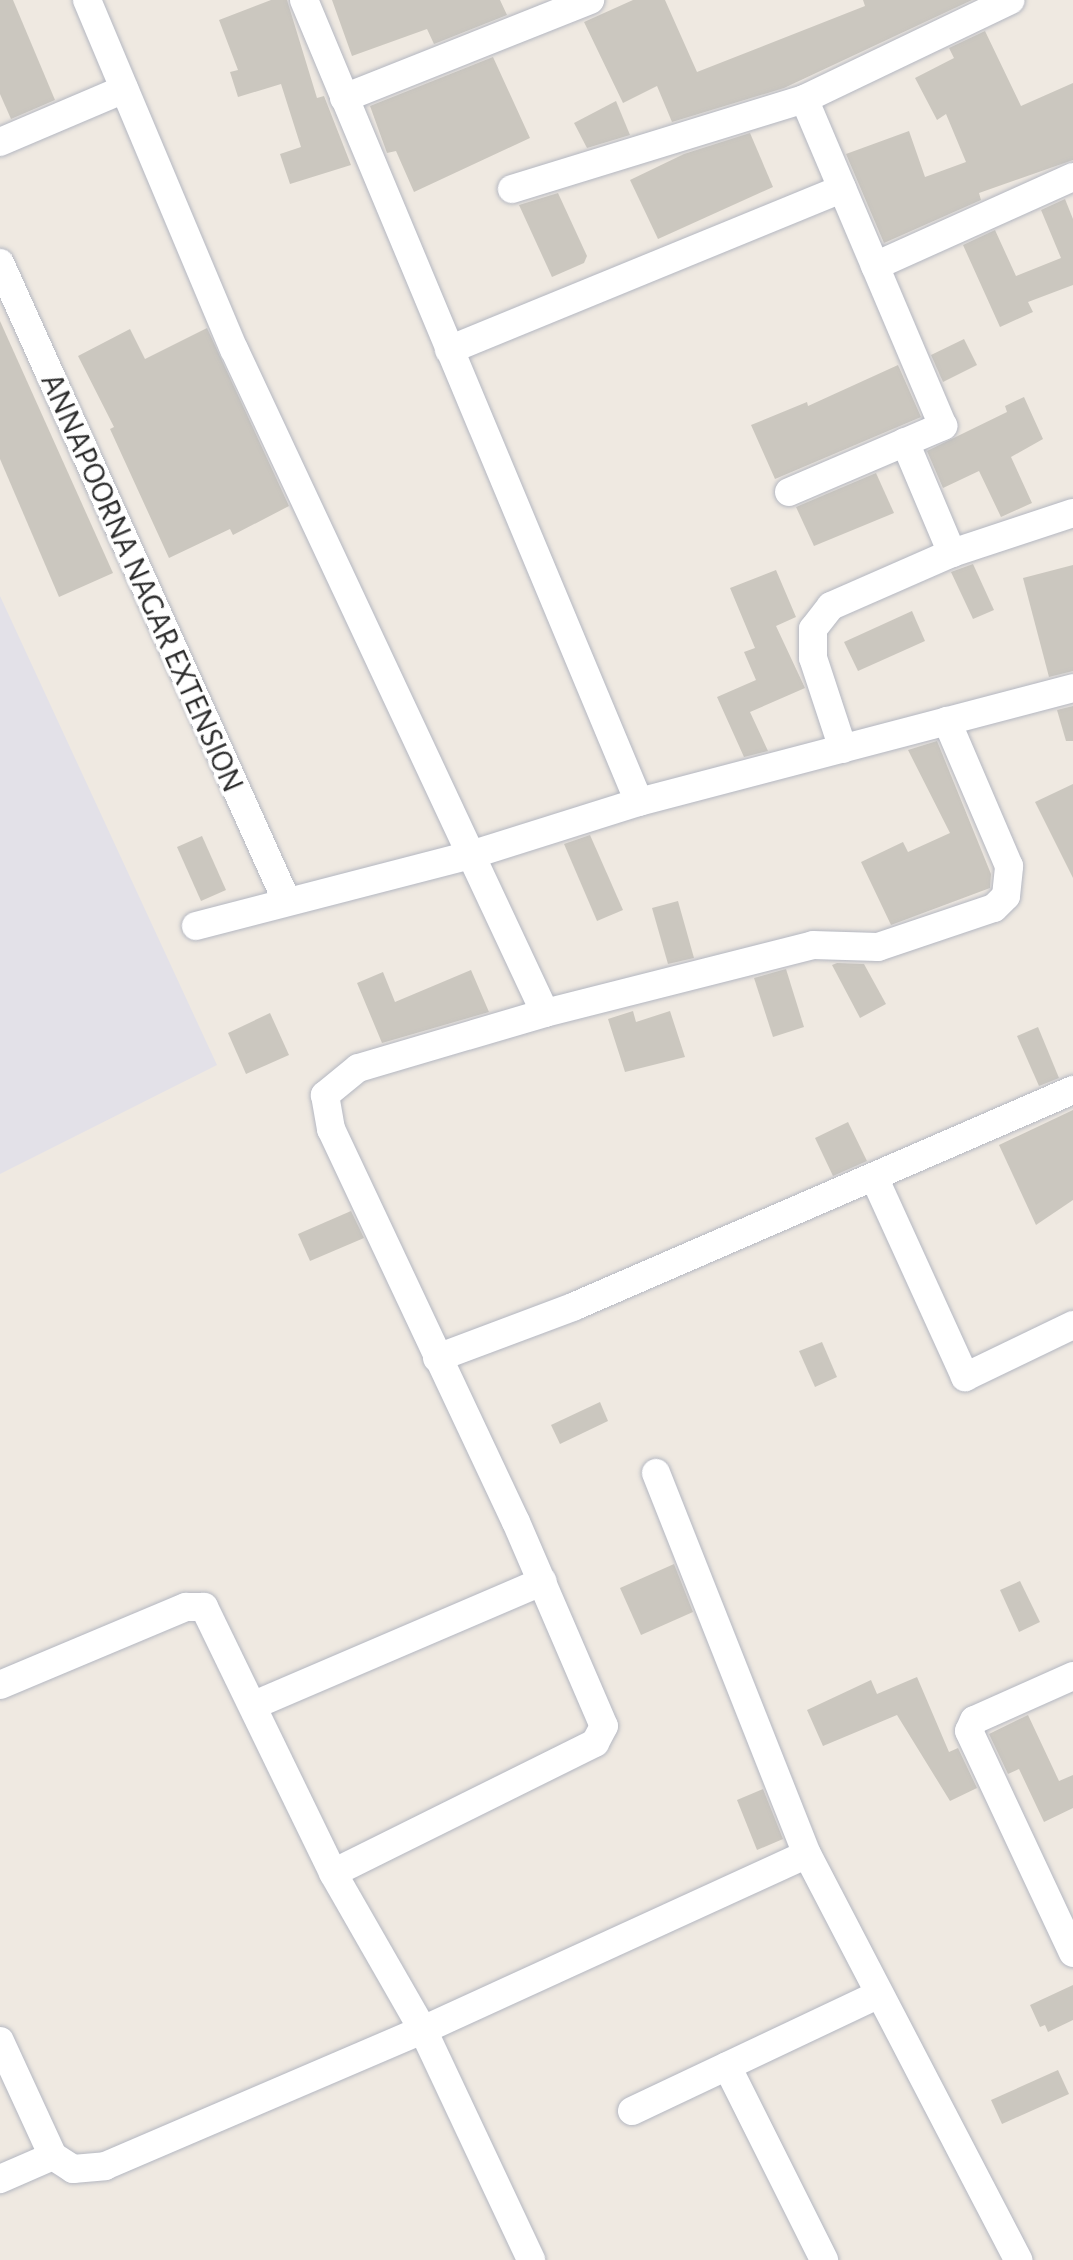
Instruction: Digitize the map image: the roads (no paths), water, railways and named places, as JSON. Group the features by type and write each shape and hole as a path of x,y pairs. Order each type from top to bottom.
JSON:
{"street":[{"path":"87,0 234,349 474,854 545,1013"},
{"path":"304,0 639,802"},
{"path":"344,98 590,0"},
{"path":"512,189 804,99 1011,0"},
{"path":"0,142 124,89"},
{"path":"789,492 943,426 804,99"},
{"path":"875,266 1073,177"},
{"path":"449,350 842,189"},
{"name":"ANNAPOORNA NAGAR EXTENSION","path":"0,263 287,902"},
{"path":"905,442 952,553"},
{"path":"843,749 813,658 813,629 831,606 952,553 1073,513"},
{"path":"196,926 474,854 639,802 1073,688"},
{"path":"333,1873 595,1743 604,1726 602,1712 543,1581 331,1129 325,1095 358,1068 545,1013 813,945 878,947 994,908 1006,896 1009,866 947,721"},
{"path":"437,1358 575,1306 1073,1090"},
{"path":"874,1177 965,1377 1073,1325"},
{"path":"656,1473 807,1854 877,1995 1018,2260"},
{"path":"254,1705 543,1581"},
{"path":"0,1685 186,1607 204,1607 333,1873 423,2030 531,2260"},
{"path":"1073,1676 974,1720 969,1731 1073,1953"},
{"path":"0,2041 53,2156 73,2169 105,2166 423,2030 807,1854"},
{"path":"632,2111 877,1995"},
{"path":"727,2066 824,2260"},
{"path":"0,2179 53,2156"}]}
